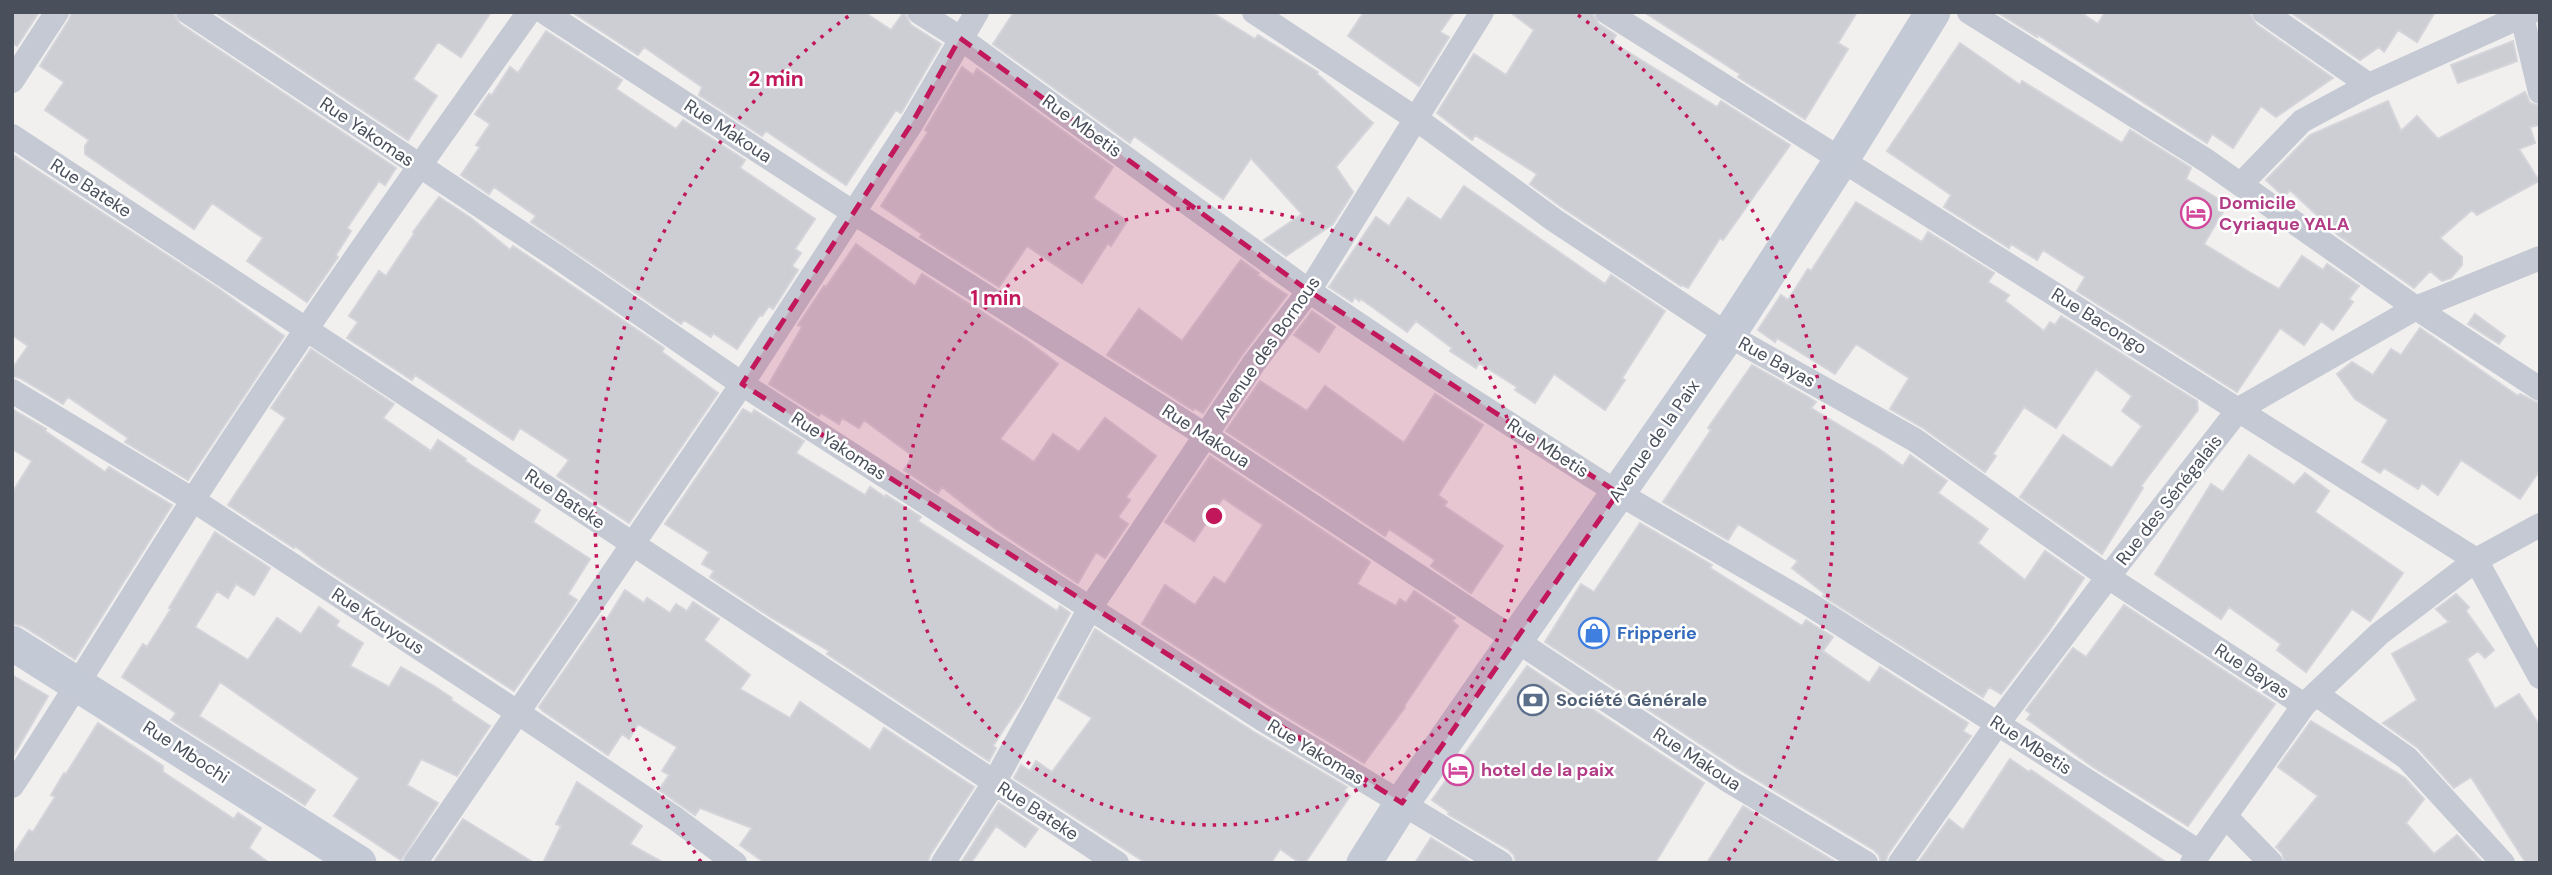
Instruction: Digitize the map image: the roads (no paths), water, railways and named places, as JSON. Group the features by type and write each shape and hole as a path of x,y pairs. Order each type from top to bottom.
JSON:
{"main road":[{"name":"Avenue de la Paix","path":"1364,863 1402,803 1728,335 1933,12"},
{"name":"Rue Mbochi","path":"12,643 359,863"}],"street":[{"path":"12,80 57,12"},
{"name":"Rue Yakomas","path":"188,12 559,258 742,384 1262,719 1501,863"},
{"path":"12,786 193,500 419,166 529,12"},
{"name":"Rue Makoua","path":"544,12 854,213 1205,435 1729,780 1866,863"},
{"name":"Rue Mbetis","path":"919,12 960,38 1309,292 1618,493 1809,604 1998,723 2195,857"},
{"path":"415,863 742,384 912,124 977,12"},
{"name":"Rue Bayas","path":"1254,12 1415,118 1554,220 1728,335 1915,440 2108,577 2407,758 2503,863"},
{"name":"Avenue des Bornous","path":"943,863 994,783 1090,608 1254,363 1309,292 1482,12"},
{"name":"Rue Bacongo","path":"1607,12 2476,560 2540,677"},
{"path":"1969,12 2241,184 2416,308 2540,389"},
{"path":"2264,12 2369,85"},
{"path":"2241,184 2302,121 2369,85 2525,13 2540,92"},
{"name":"Rue Bateke","path":"12,136 1117,863"},
{"name":"Rue des Sénégalais","path":"1900,863 1998,723 2239,409 2416,308 2540,258"},
{"name":"Rue Kouyous","path":"12,391 193,500 517,712 676,819 735,863"},
{"path":"2195,857 2310,699 2379,634 2476,560 2540,525"},
{"path":"2225,816 2271,863"}],"place":[{"name":"Domicile Cyriaque YALA","path":"2196,213"},
{"name":"Fripperie","path":"1594,633"},
{"name":"Société Générale","path":"1533,700"},
{"name":"hotel de la paix","path":"1458,770"}]}
